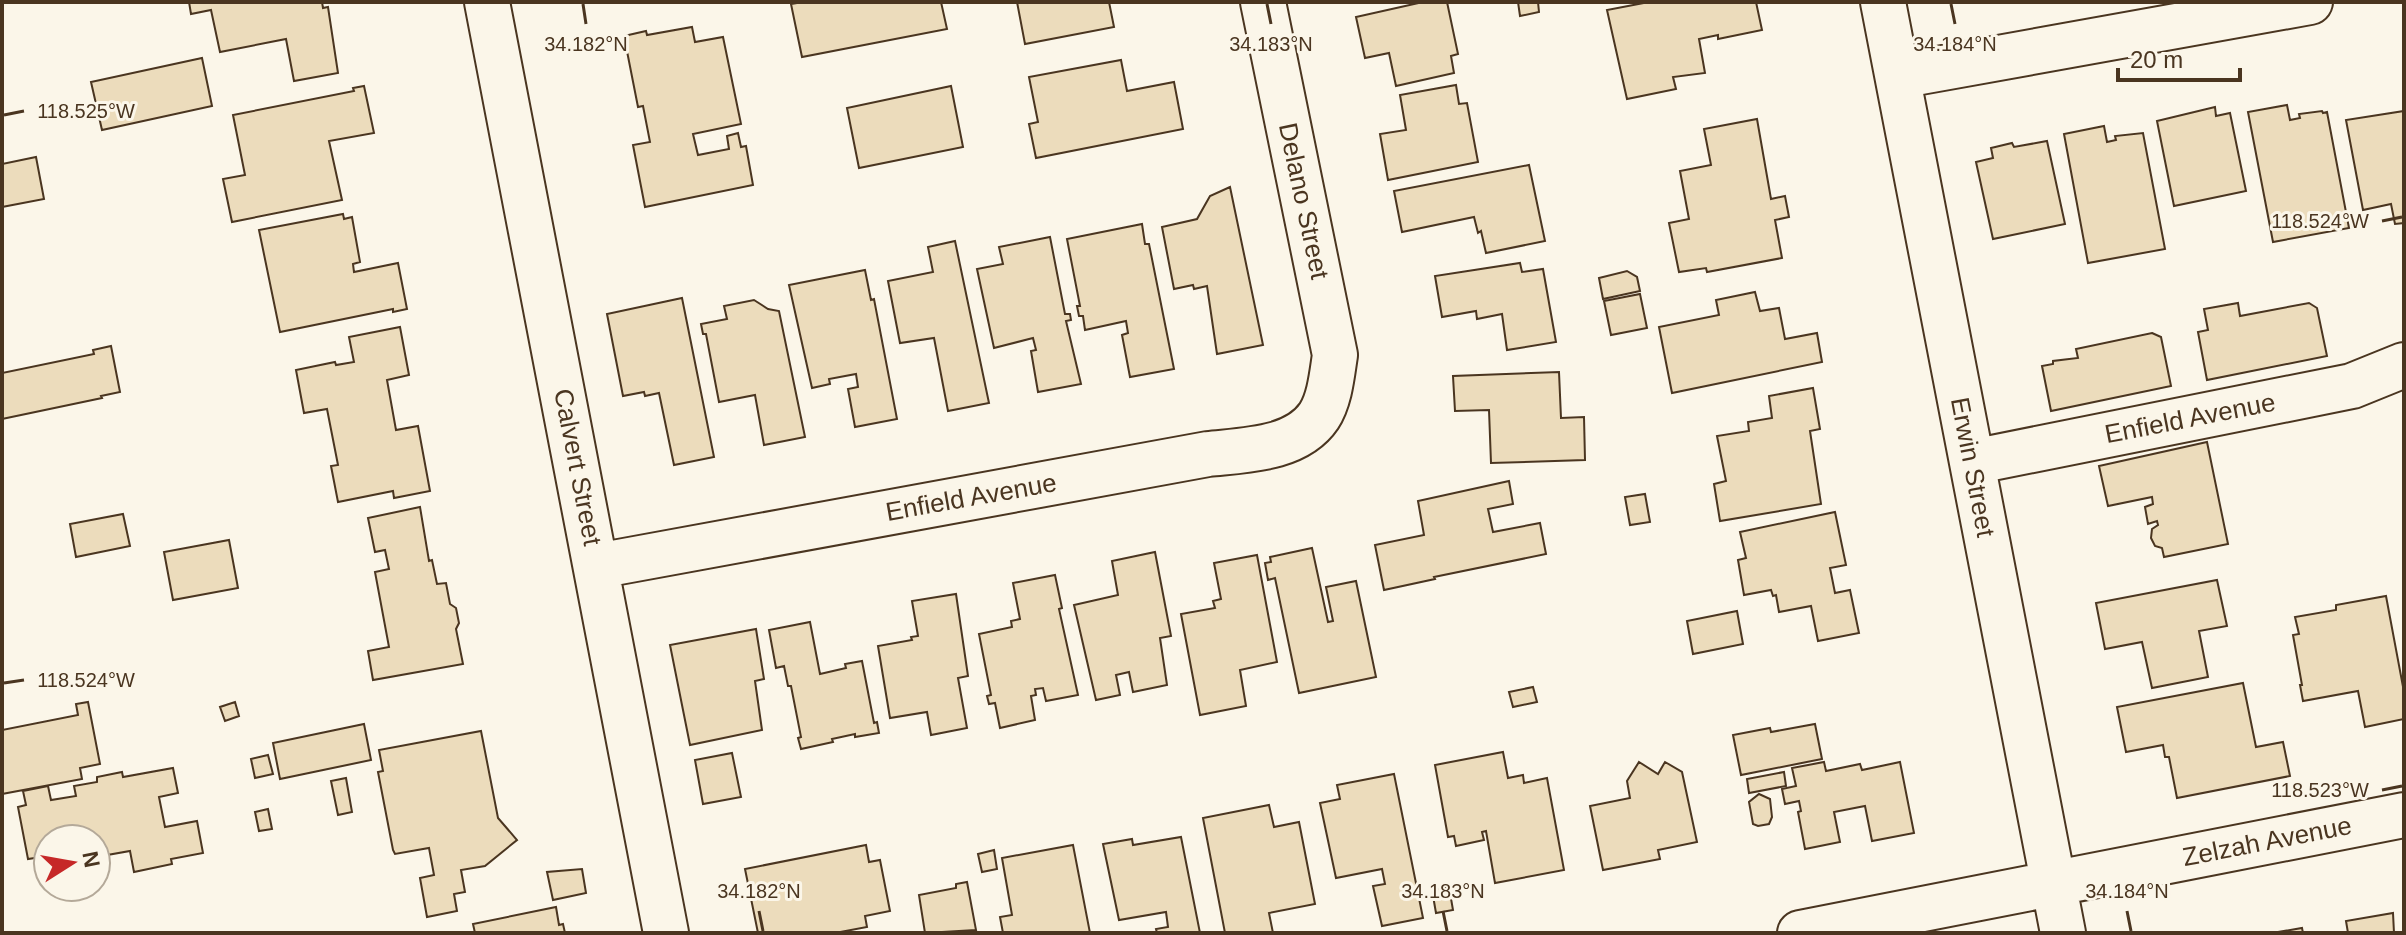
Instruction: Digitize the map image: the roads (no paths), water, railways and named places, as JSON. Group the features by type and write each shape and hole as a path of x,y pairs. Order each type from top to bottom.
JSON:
{"street":[{"name":"Calvert Street","path":"487,2 666,933"},
{"name":"Delano Street","path":"1263,2 1335,355 1325,400"},
{"name":"Erwin Street","path":"1883,2 2063,933"},
{"path":"1898,76 2310,2"},
{"name":"Enfield Avenue","path":"1972,462 2352,386 2404,365"},
{"name":"Enfield Avenue","path":"597,566 1208,454 1263,447 1306,430 1319,415 1325,400"},
{"name":"Zelzah Avenue","path":"1800,933 2404,815"}]}
